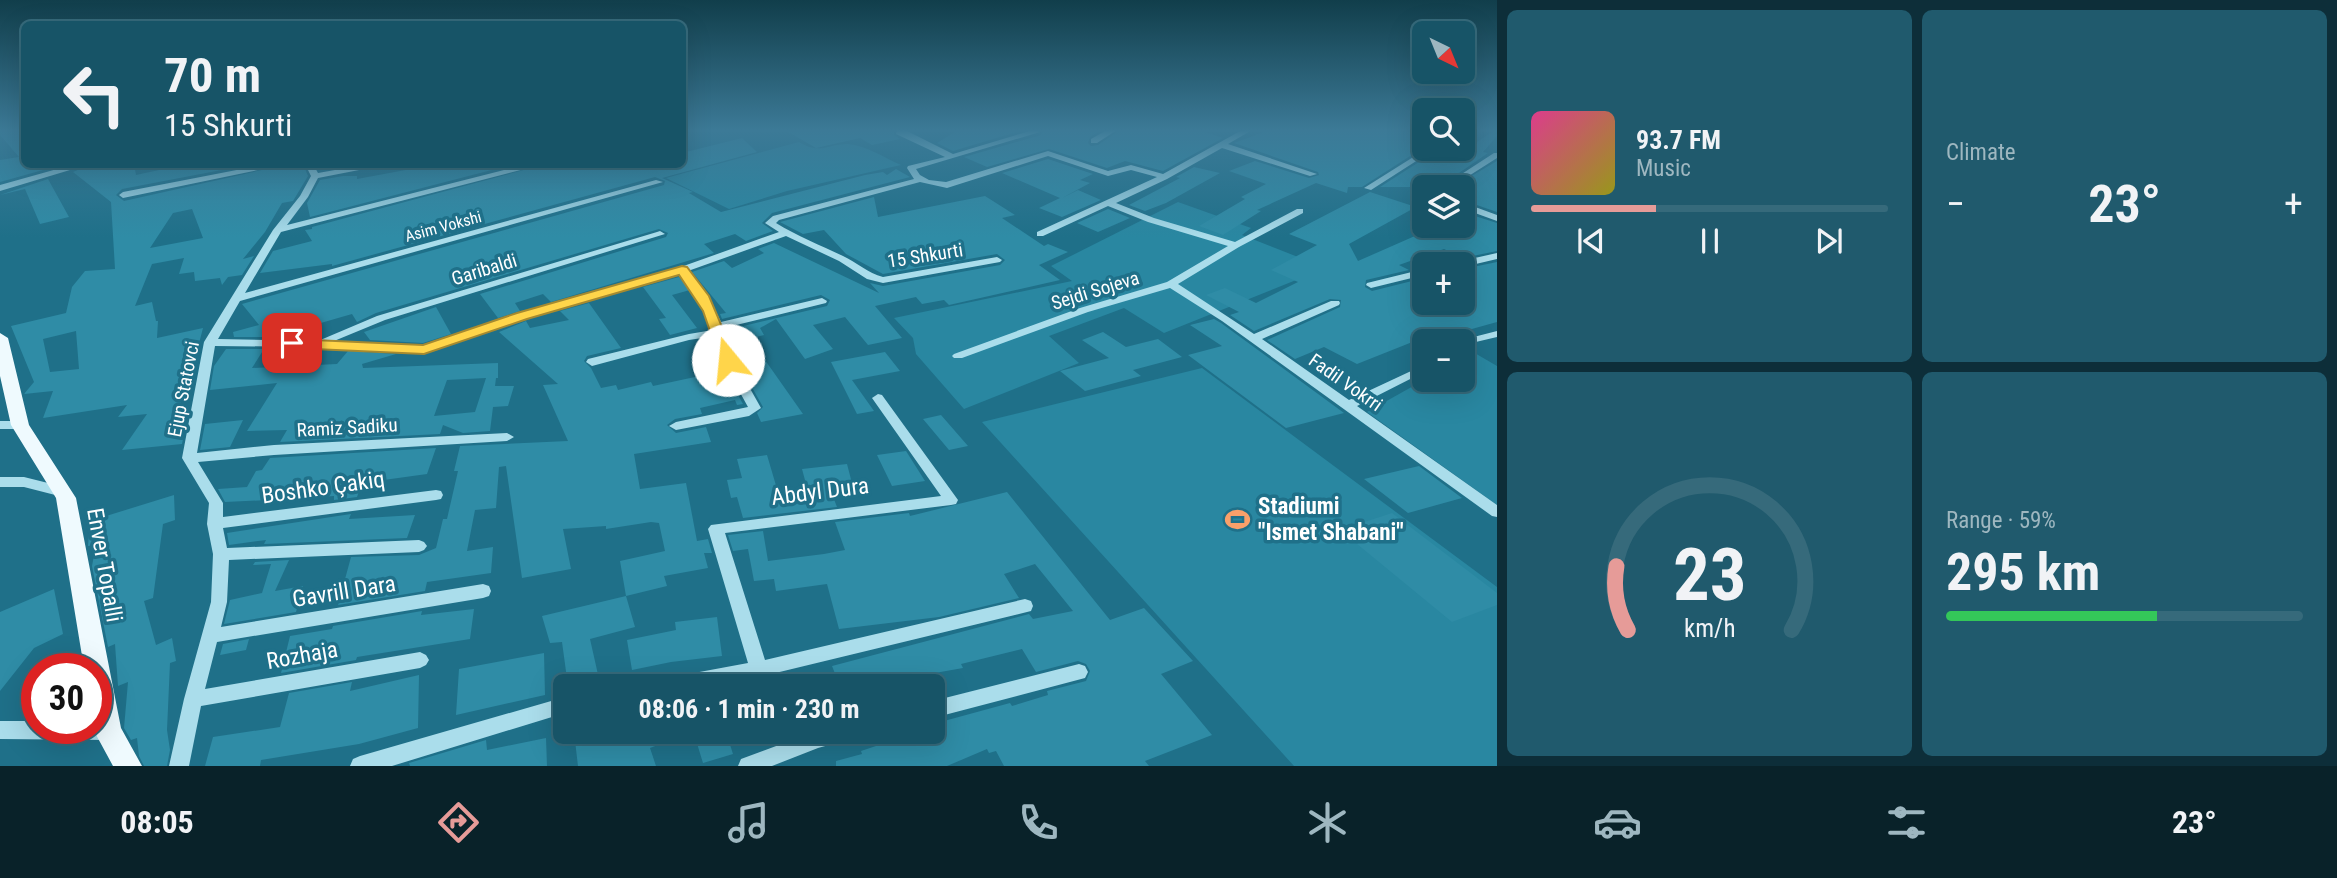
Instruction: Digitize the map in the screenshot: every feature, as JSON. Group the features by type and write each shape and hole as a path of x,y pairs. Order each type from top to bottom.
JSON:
{"main road":[{"name":"Enver Topalli","path":"0,338 10,425 63,492 93,653"},
{"name":"Enver Topalli","path":"112,738 128,766"}],"street":[{"path":"918,166 910,171 919,180"},
{"path":"786,233 770,223 771,220 919,180 947,185 1008,166"},
{"path":"1084,166 1108,174 1131,167 1164,177"},
{"path":"1040,234 1184,166"},
{"path":"1287,166 1313,174"},
{"path":"1368,188 1404,166"},
{"path":"1464,175 1479,166"},
{"path":"0,188 72,168"},
{"path":"123,195 262,168"},
{"path":"312,170 337,168"},
{"path":"278,230 524,168"},
{"name":"Ejup Statovci","path":"179,766 193,699 219,603 221,554 215,524 216,503 189,458 210,342 278,230 304,197 312,170"},
{"name":"Asim Vokshi","path":"236,299 659,183"},
{"path":"1109,203 1151,220 1236,245"},
{"path":"1475,210 1497,218"},
{"name":"Sejdi Sojeva","path":"958,356 1084,310 1171,284 1300,211"},
{"path":"210,342 424,349 522,316 682,270 786,233"},
{"name":"15 Shkurti","path":"786,233 842,259 871,277 883,280 997,260"},
{"name":"Garibaldi","path":"320,344 381,318 660,234"},
{"path":"1475,261 1497,256"},
{"path":"676,426 749,412 755,408 728,360 719,329 703,296 682,270"},
{"path":"1371,285 1412,275"},
{"name":"Fadil Vokrri","path":"1171,284 1226,318 1497,512"},
{"path":"592,362 822,302"},
{"path":"1252,339 1335,303"},
{"path":"1475,342 1497,334"},
{"path":"1347,405 1412,374"},
{"name":"Abdyl Dura","path":"759,669 716,529 951,500 878,398"},
{"name":"Ramiz Sadiku","path":"189,458 274,450 507,437"},
{"name":"Enver Topalli","path":"0,482 24,482 63,492"},
{"name":"Boshko Çakiq","path":"215,524 436,495"},
{"path":"221,554 419,546"},
{"name":"Gavrill Dara","path":"211,636 483,591"},
{"path":"732,674 1025,606"},
{"name":"Rozhaja","path":"193,699 420,660"},
{"path":"945,707 1079,672"},
{"path":"360,766 553,709"},
{"path":"0,730 21,730"},
{"path":"748,766 805,744"}],"shaded area":[{"path":"711,166 898,166 787,191 729,209 666,178"},
{"path":"1178,202 1251,228 1242,235 1326,268 1164,333 1124,308 1049,336 1079,363 964,409 916,354 913,338 894,318 1072,281 1051,266"},
{"path":"1475,353 1497,366 1497,505 1367,412 1412,387 1412,392 1475,392"},
{"name":"Stadiumi \"Ismet Shabani\"","path":"1202,368 1497,587 1497,766 1294,766 982,422"}],"building":[{"path":"0,166 43,170 0,182"},
{"path":"707,166 662,178 693,192 689,193 721,212 865,175 883,172 887,175 896,169 910,177 772,213 762,223 773,231 746,241 735,234 704,244 714,253 551,302 543,294 515,303 520,311 498,318 480,294 666,237 668,233 659,229 376,313 357,322 352,314 272,337 234,337 233,332 259,325 242,304 664,185 665,181 655,177 332,266 260,273 273,251 312,241 305,230 531,168"},
{"path":"1026,166 1068,166 1093,174 1080,180 1090,183 1062,198 1078,190 1101,200 1062,217 1039,208 1060,198 1002,173"},
{"path":"1143,166 1173,166 1163,171"},
{"path":"1243,166 1270,166 1309,178 1319,175 1318,172 1300,166 1395,166 1362,187 1348,187 1347,193 1316,183 1257,210 1261,211 1223,235 1199,226 1245,199 1241,197 1266,184 1229,171"},
{"path":"1413,166 1469,166 1456,175 1412,175 1412,187 1380,187"},
{"path":"1489,166 1497,166 1497,212 1475,204 1473,175"},
{"path":"1194,167 1220,173 1166,203 1145,211 1129,205 1180,178 1176,177"},
{"path":"82,168 135,168 136,175 168,168 232,168 122,189 116,195 124,201 271,168 305,168 308,176 293,201 282,203 265,232 243,259 254,256 242,275 228,277 222,285 220,278 195,281 194,272 179,274 184,258 152,264 135,306 152,302 158,321 157,338 203,328 186,394 167,426 186,424 182,444 122,450 147,414 118,417 127,405 43,418 53,391 24,394 34,382 11,326 66,313 72,287 85,271 115,269 111,202 73,172","holes":["192,209 203,238 150,248 173,213","76,331 79,369 50,372 43,339"]},
{"path":"416,168 500,168 310,217 307,203 320,180 343,176 357,176 357,179"},
{"path":"48,179 69,217 40,224 25,189 0,195"},
{"path":"1370,192 1412,206 1412,209 1349,244 1358,261 1412,237 1475,238 1475,216 1497,223 1497,251 1475,256 1475,252 1450,252 1444,249 1436,252 1412,252 1412,260 1399,265 1409,270 1366,280 1365,287 1372,291 1412,281 1412,315 1475,315 1475,267 1497,262 1497,322 1472,329 1412,329 1412,342 1357,364 1324,347 1295,359 1267,340 1340,307 1341,300 1330,299 1254,331 1230,315 1239,312 1206,295 1225,288 1256,303 1298,282 1271,270 1317,245 1289,234"},
{"path":"985,196 1015,215 1002,218 1044,246 1048,244 1068,252 1039,265 1060,280 949,305 944,300 922,304 916,297 875,306 902,338 868,345 845,317 813,325 833,349 805,359 776,319 760,328 764,335 736,342 727,330 827,306 830,300 821,295 722,319 720,314 726,313 692,272 724,261 732,268 764,253 758,249 774,243 879,293 870,283 883,286 1000,265 1005,260 997,254 883,274 846,254 824,230 803,234 780,222 874,197 878,217"},
{"path":"1108,209 1130,218 1098,232 1077,223"},
{"path":"679,277 690,290 672,295 697,328 670,335 659,319 666,318 643,287"},
{"path":"589,303 621,348 587,356 584,361 591,368 601,388 616,385 618,390 651,382 653,386 723,371 723,368 743,404 737,405 735,400 700,408 702,414 675,419 667,425 676,433 706,427 711,442 634,454 640,489 686,483 697,541 708,539 712,553 704,553 708,568 664,576 667,586 626,596 620,561 665,551 659,523 651,522 606,529 606,526 563,529 571,569 522,578 506,466 499,467 496,508 475,510 467,551 493,547 491,573 427,582 425,591 338,605 351,557 419,555 436,548 443,519 447,519 458,471 454,471 460,446 568,441 543,385 558,384 499,332 526,321 530,328 569,320 560,311"},
{"path":"436,307 451,334 423,343 370,340 364,332"},
{"path":"1214,319 1344,413 1286,428 1188,355 1222,346 1190,325"},
{"path":"1103,332 1126,347 1158,339 1182,357 1133,370 1141,376 1085,391 1060,371 1109,358 1082,340"},
{"path":"226,349 264,349 252,368 337,364 348,351 396,354 362,364 363,368 498,363 495,386 514,386 508,406 493,407 490,431 463,433 443,425 440,434 280,442 287,430 247,431 277,383 210,390 214,366","holes":["486,378 475,412 434,416 447,380"]},
{"path":"885,352 900,371 852,380 874,411 857,414 831,362"},
{"path":"760,353 803,414 761,422 757,413 763,407 740,366 744,365 739,358"},
{"path":"941,415 968,446 949,450 923,419"},
{"path":"243,420 230,447 200,450 205,424"},
{"path":"436,448 427,474 362,483 357,497 334,500 334,496 290,499 294,490 267,491 268,500 225,502 218,489 247,487 256,471 262,470 270,458"},
{"path":"906,451 925,481 892,486 877,455"},
{"path":"767,455 780,499 809,495 802,469 847,464 853,487 830,489 837,507 743,518 737,497 731,498 727,480 742,478 737,459"},
{"path":"1419,466 1462,498 1408,513 1364,479"},
{"path":"1007,492 1110,620 1144,608 1193,661 1161,674 1212,735 1145,761 1149,766 1004,766 996,751 989,753 987,749 947,766 836,766 836,761 862,754 861,751 882,744 945,744 945,721 1048,695 1047,691 1086,681 1090,671 1086,664 1078,661 1036,672 1022,649 961,664 963,668 929,674 835,674 832,666 1029,614 1033,619 1073,611 1035,564 1004,574 1019,598 939,617 839,629 827,584 776,591 774,579 754,581 748,549 733,551 728,535 763,531 768,561 845,550 835,522 909,513 910,516"},
{"path":"174,495 175,520 163,524 153,598 144,601 156,645 172,638 176,661 170,663 167,730 170,750 167,766 144,766 139,756 137,738 131,740 124,728 128,682 118,686 115,644 108,647 92,566 96,545 88,546 90,521"},
{"path":"1392,513 1497,593 1497,605 1452,622 1340,530"},
{"path":"351,514 349,519 415,515 407,538 264,544 266,540 229,545 227,533"},
{"path":"289,560 275,591 303,586 296,612 224,624 230,600 262,593 271,564 253,565 255,562"},
{"path":"54,589 63,634 34,648 30,653 21,653 21,664 0,691 0,612"},
{"path":"626,596 635,627 590,639 598,674 566,674 562,642 550,643 542,616"},
{"path":"474,609 470,639 357,657 356,660 281,673 290,636 422,611 421,615"},
{"path":"717,617 722,656 632,670 627,640 676,630 675,622"},
{"path":"249,639 246,650 220,655 223,644"},
{"path":"544,653 545,695 456,715 459,669"},
{"path":"419,675 418,728 359,744 261,760 260,766 205,766 213,737 280,727 289,693 352,682 350,691"},
{"path":"546,738 547,766 410,766 409,763 486,740 487,750"},
{"path":"575,744 660,744 650,748 656,766 578,766"},
{"path":"697,744 730,744 733,754 703,763"}],"place":[{"name":"Stadiumi \"Ismet Shabani\"","path":"1238,519"}],"route":[{"path":"292,343 424,349 522,316 682,270 703,296 718,326 728,360"}]}
